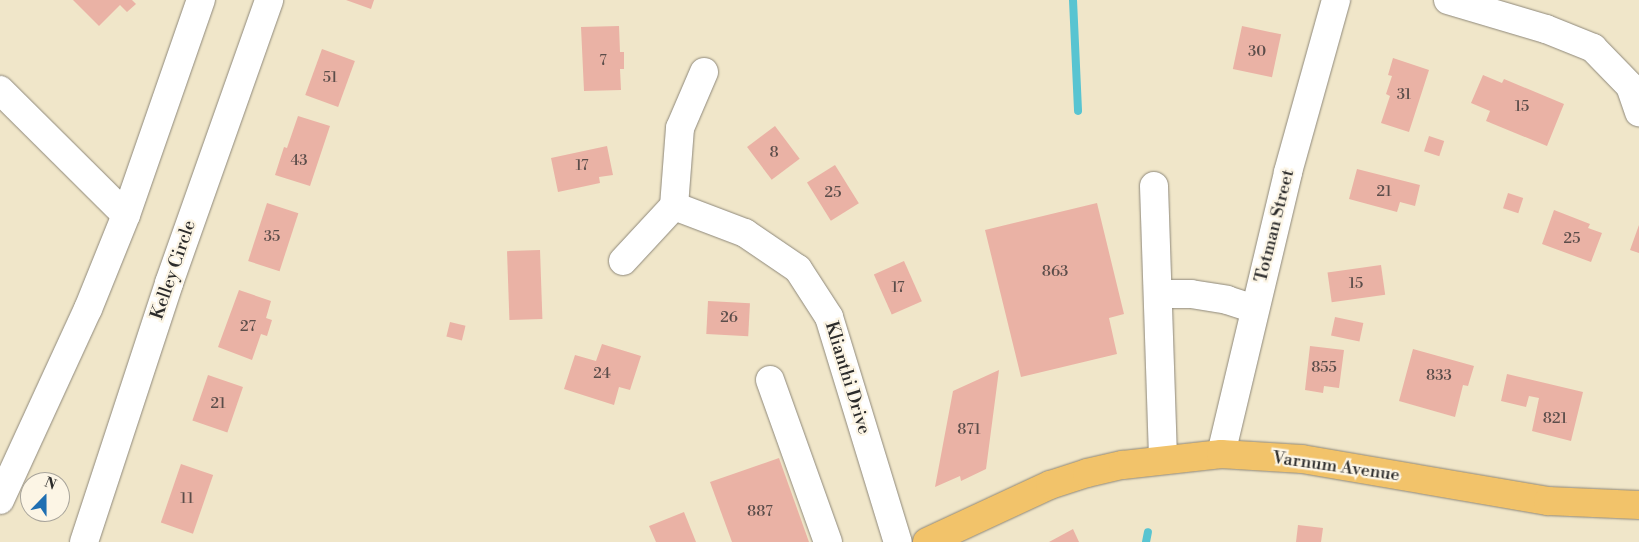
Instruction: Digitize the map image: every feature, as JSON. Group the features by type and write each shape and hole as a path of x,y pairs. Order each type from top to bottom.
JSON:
{"main road":[{"name":"Varnum Avenue","path":"927,542 1050,485 1123,465 1163,459 1221,454 1302,459 1548,501 1639,506"}],"street":[{"path":"0,500 88,309 126,215 201,0"},
{"name":"Kelley Circle","path":"84,542 169,283 269,0"},
{"name":"Totman Street","path":"1221,454 1288,172 1336,0"},
{"path":"1448,0 1546,29 1592,48 1630,86 1639,112"},
{"path":"623,262 674,206 680,128 704,72"},
{"path":"0,90 126,215"},
{"path":"1154,186 1163,459"},
{"name":"Klianthi Drive","path":"674,206 745,233 798,269 829,316 898,542"},
{"path":"1158,294 1190,294 1227,300 1255,309"},
{"path":"770,380 828,542"}],"building":[{"path":"73,0 132,0 136,4 127,12 120,5 99,26"},
{"path":"346,0 374,0 371,9"},
{"path":"619,26 620,52 624,52 624,69 620,69 621,90 584,91 581,27"},
{"path":"1242,26 1281,34 1272,77 1233,69"},
{"path":"322,49 355,61 338,107 305,95"},
{"path":"1393,58 1429,70 1409,132 1381,123 1390,96 1386,94 1392,76 1388,75"},
{"path":"1483,75 1502,83 1504,79 1564,104 1547,146 1486,121 1490,111 1471,103"},
{"path":"298,116 330,126 310,186 275,175 284,147 287,148"},
{"path":"775,126 800,159 772,180 747,147"},
{"path":"1429,136 1444,141 1439,156 1424,151"},
{"path":"607,146 613,175 599,177 600,183 558,192 551,158"},
{"path":"835,165 859,203 831,221 807,182"},
{"path":"1357,169 1420,185 1415,206 1400,202 1397,212 1349,199"},
{"path":"1508,193 1523,198 1518,213 1503,208"},
{"path":"267,203 298,213 280,271 248,261"},
{"path":"1097,203 1124,314 1109,318 1117,354 1021,377 985,230"},
{"path":"1554,210 1590,224 1588,228 1602,233 1591,262 1542,244"},
{"path":"1639,225 1639,253 1630,250"},
{"path":"540,250 542,319 509,320 507,251"},
{"path":"904,261 922,301 892,315 874,274"},
{"path":"1381,265 1385,295 1332,302 1328,273"},
{"path":"239,290 271,301 266,318 272,320 267,336 261,334 252,360 218,347"},
{"path":"708,301 750,303 748,336 706,334"},
{"path":"1335,317 1363,323 1359,342 1331,336"},
{"path":"450,322 466,326 462,340 446,337"},
{"path":"602,344 641,356 630,390 619,387 614,405 564,389 575,355 596,361"},
{"path":"1310,346 1344,350 1339,388 1324,386 1323,393 1305,390"},
{"path":"1413,349 1474,366 1468,386 1463,385 1455,417 1399,401"},
{"path":"999,370 986,469 961,481 960,476 935,487 953,391"},
{"path":"1507,374 1583,392 1571,441 1532,431 1539,398 1529,396 1526,407 1501,401"},
{"path":"208,375 243,387 227,432 192,420"},
{"path":"779,458 809,542 732,542 710,482"},
{"path":"181,464 213,475 193,534 161,523"},
{"path":"684,512 696,542 656,542 649,526"},
{"path":"1298,525 1323,528 1321,542 1296,542"},
{"path":"1073,529 1079,542 1049,542"}],"waterway":[{"path":"1073,0 1078,111"},
{"path":"1146,542 1148,532"}]}
